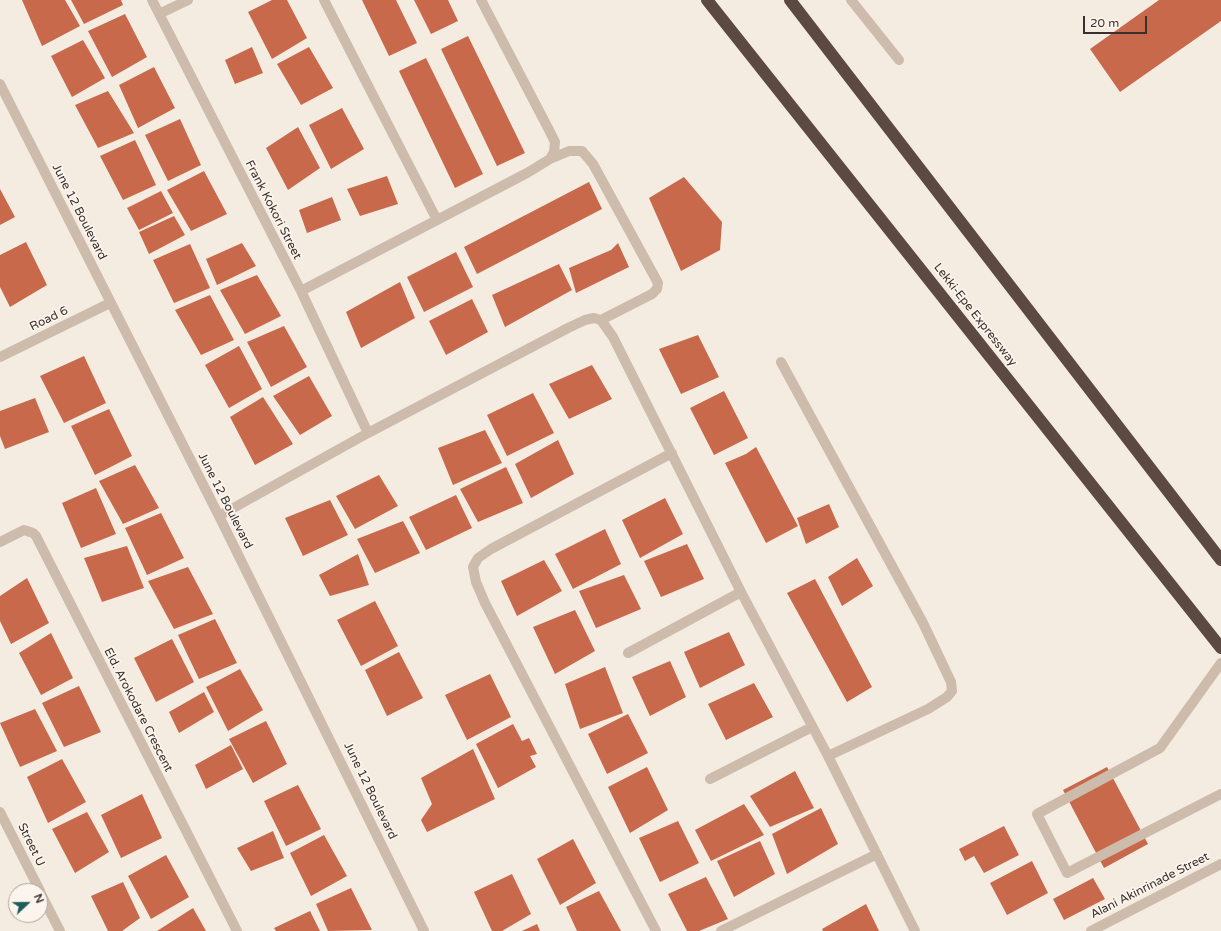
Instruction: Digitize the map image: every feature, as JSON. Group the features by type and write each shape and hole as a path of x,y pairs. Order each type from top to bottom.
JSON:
{"highway":[{"name":"Lekki-Epe Expressway","path":"707,0 1221,648"},
{"path":"790,0 1221,560"}],"street":[{"name":"Frank Kokori Street","path":"152,0 301,292 368,433"},
{"path":"159,14 188,0"},
{"path":"324,0 437,220"},
{"path":"481,0 555,142 554,152 550,159"},
{"path":"851,0 899,60"},
{"name":"June 12 Boulevard","path":"0,84 110,304 219,516 424,931"},
{"path":"301,292 550,159 569,151 582,151 593,164 658,283 657,289 652,294 600,320"},
{"name":"Road 6","path":"0,357 110,304"},
{"path":"219,516 368,433 579,323 594,318 600,320 613,337 740,592 828,756 915,931"},
{"path":"781,362 923,623 951,682 952,691 947,697 928,709 828,756"},
{"path":"656,931 485,603 476,582 473,567 478,558 491,549 672,453"},
{"name":"Eld. Arokodare Crescent","path":"0,542 24,530 33,533 36,536 237,931"},
{"path":"628,653 740,592"},
{"path":"1221,663 1160,748 1037,814 1067,873 1221,794"},
{"path":"710,779 812,727"},
{"name":"Street U","path":"0,812 36,883"},
{"path":"721,931 878,854"},
{"name":"Alani Akinrinade Street","path":"1091,931 1221,864"},
{"name":"Street U","path":"48,907 60,931"}],"building":[{"path":"22,0 65,0 80,26 42,46"},
{"path":"71,0 121,0 123,5 84,24"},
{"path":"272,0 287,0 307,38 272,59 248,12"},
{"path":"362,0 396,0 417,43 389,56"},
{"path":"414,0 448,0 458,21 431,34"},
{"path":"1159,0 1221,0 1221,21 1120,92 1090,49"},
{"path":"125,14 147,57 112,77 88,31"},
{"path":"468,36 525,153 497,166 441,49"},
{"path":"83,40 105,78 72,97 51,56"},
{"path":"252,47 263,73 235,84 225,60"},
{"path":"309,47 333,88 301,105 277,64"},
{"path":"426,58 483,174 455,188 399,71"},
{"path":"154,67 175,108 138,128 119,85"},
{"path":"108,91 134,133 98,148 75,105"},
{"path":"342,108 364,149 331,169 309,125"},
{"path":"180,119 201,165 168,181 145,135"},
{"path":"298,127 320,168 288,190 266,148"},
{"path":"135,140 156,185 123,200 100,156"},
{"path":"204,171 227,214 191,231 167,190"},
{"path":"387,176 398,204 360,216 347,189"},
{"path":"684,177 722,222 720,250 681,271 649,198"},
{"path":"589,182 602,209 477,274 464,247"},
{"path":"0,189 15,217 0,225"},
{"path":"161,191 173,213 139,230 127,208"},
{"path":"332,197 341,220 307,233 299,210"},
{"path":"174,216 185,235 149,254 139,232"},
{"path":"26,242 47,285 10,307 0,287 0,255"},
{"path":"242,243 256,266 217,285 206,259"},
{"path":"618,243 629,267 576,293 569,268 611,250"},
{"path":"190,244 210,288 174,303 153,260"},
{"path":"456,252 473,287 424,312 407,277"},
{"path":"559,264 572,290 505,327 492,295"},
{"path":"257,275 281,316 245,334 220,290"},
{"path":"400,282 415,318 361,348 346,312"},
{"path":"210,295 234,340 201,355 175,310"},
{"path":"472,299 488,332 446,355 429,321"},
{"path":"284,326 307,367 271,387 247,342"},
{"path":"698,335 719,377 681,394 659,349"},
{"path":"239,346 262,389 229,408 205,365"},
{"path":"84,356 106,403 64,423 40,376"},
{"path":"592,365 612,399 569,419 549,384"},
{"path":"309,376 332,416 300,435 273,396"},
{"path":"724,391 748,438 714,455 690,408"},
{"path":"533,393 554,433 507,456 487,415"},
{"path":"263,397 293,444 255,465 230,417"},
{"path":"35,398 49,432 5,449 0,436 0,411"},
{"path":"109,409 132,456 95,475 71,426"},
{"path":"485,430 502,463 453,485 438,448"},
{"path":"558,440 574,474 531,498 515,464"},
{"path":"756,447 798,526 766,543 725,463 746,454"},
{"path":"135,465 159,508 123,524 99,481"},
{"path":"506,467 523,503 478,522 460,489"},
{"path":"379,475 398,506 355,529 336,496"},
{"path":"96,488 116,534 81,548 62,503"},
{"path":"456,495 472,528 426,550 409,517"},
{"path":"665,498 683,534 640,558 622,520"},
{"path":"330,500 348,535 303,556 285,518"},
{"path":"829,504 839,527 806,544 797,518"},
{"path":"161,513 184,558 147,575 125,528"},
{"path":"403,521 420,553 375,573 357,539"},
{"path":"605,529 621,564 573,589 555,554"},
{"path":"687,544 704,579 661,597 644,561"},
{"path":"127,546 144,588 102,602 84,558"},
{"path":"358,554 369,585 330,596 319,575"},
{"path":"857,558 873,586 842,606 828,577"},
{"path":"544,560 562,591 517,616 501,581"},
{"path":"188,567 213,614 174,629 148,581"},
{"path":"624,575 641,609 596,628 579,591"},
{"path":"27,578 49,623 11,644 0,621 0,596"},
{"path":"815,579 872,687 847,702 787,593"},
{"path":"375,601 398,646 361,666 337,620"},
{"path":"575,610 595,651 555,674 533,627"},
{"path":"215,619 237,663 199,679 178,635"},
{"path":"729,632 745,665 700,688 684,652"},
{"path":"51,633 73,678 41,695 19,653"},
{"path":"172,639 194,682 156,702 134,658"},
{"path":"399,652 423,698 387,716 365,670"},
{"path":"670,661 686,697 650,716 632,677"},
{"path":"605,667 623,713 580,729 565,684"},
{"path":"240,669 263,710 228,731 206,687"},
{"path":"490,674 511,717 467,740 445,695"},
{"path":"754,683 773,717 726,740 708,704"},
{"path":"79,686 101,732 64,747 42,703"},
{"path":"204,692 214,712 179,733 169,712"},
{"path":"35,709 57,751 20,767 0,723"},
{"path":"628,714 648,753 607,774 588,734"},
{"path":"266,721 287,764 253,783 229,739"},
{"path":"513,724 522,741 529,738 537,754 530,756 536,767 498,788 476,744"},
{"path":"231,745 243,769 206,789 195,765"},
{"path":"473,749 495,799 427,832 421,820 432,804 421,778"},
{"path":"62,759 86,802 48,823 27,777"},
{"path":"647,767 668,810 630,833 608,787"},
{"path":"1107,767 1148,844 1104,868 1063,790"},
{"path":"795,771 814,808 770,827 750,796"},
{"path":"298,785 321,829 286,846 264,801"},
{"path":"142,794 162,838 121,858 101,815"},
{"path":"744,804 764,835 711,861 695,830"},
{"path":"821,808 838,844 787,874 772,834"},
{"path":"87,812 109,852 75,873 52,829"},
{"path":"678,821 699,863 660,882 639,838"},
{"path":"1004,826 1019,855 984,873 974,856 965,861 959,849"},
{"path":"273,831 284,858 251,871 237,848"},
{"path":"324,835 347,876 311,896 290,853"},
{"path":"573,839 596,883 560,905 537,859"},
{"path":"760,841 775,874 734,897 717,861"},
{"path":"166,855 189,897 151,919 128,876"},
{"path":"1032,861 1048,893 1007,915 990,883"},
{"path":"512,874 531,914 502,931 492,931 474,892"},
{"path":"706,877 728,919 699,931 687,931 668,894"},
{"path":"1093,878 1105,899 1064,920 1053,899"},
{"path":"123,882 140,918 122,931 108,931 91,896"},
{"path":"351,888 372,930 328,931 316,904"},
{"path":"599,891 621,931 577,931 566,907"},
{"path":"866,904 879,931 823,931 822,929"},
{"path":"193,908 206,931 157,931"},
{"path":"310,911 320,931 276,931 274,928"},
{"path":"537,924 540,931 522,931"}]}
